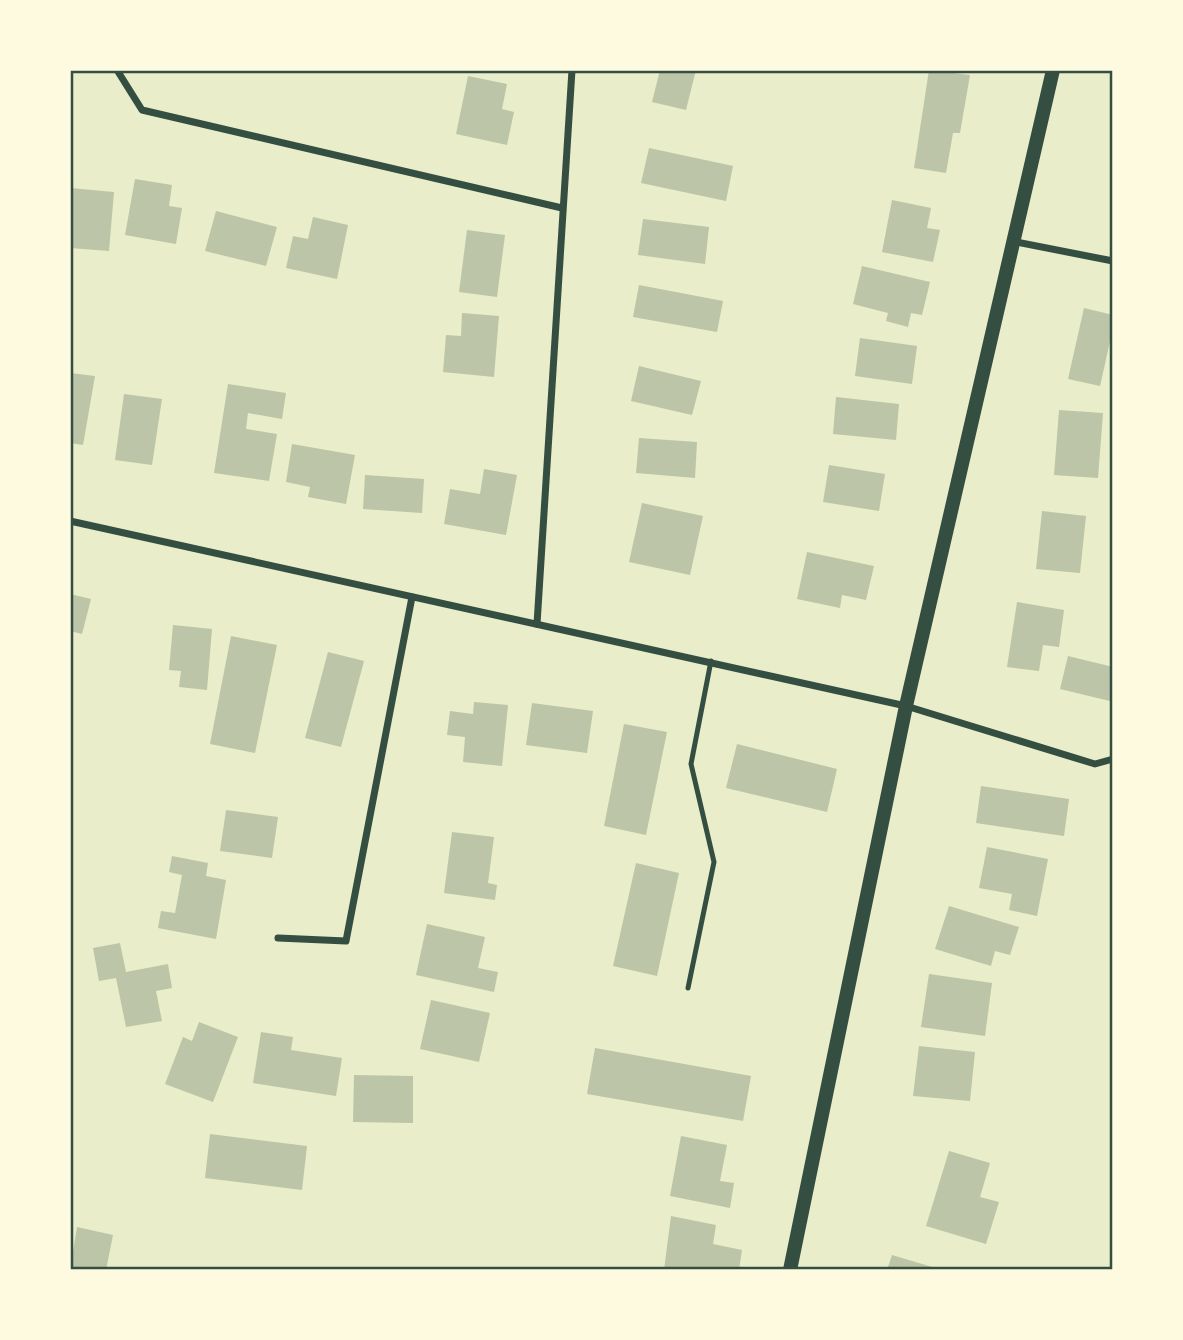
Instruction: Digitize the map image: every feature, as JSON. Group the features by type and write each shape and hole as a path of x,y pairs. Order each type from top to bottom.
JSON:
{"main road":[{"path":"790,1270 905,706 1016,242 1053,70"}],"street":[{"path":"117,70 142,110 562,208"},
{"path":"537,624 572,70"},
{"path":"1016,242 1113,261"},
{"path":"70,521 905,706 1095,764 1113,759"},
{"path":"278,938 346,941 412,597"}],"lane":[{"path":"688,988 714,862 691,764 711,662"}],"building":[{"path":"660,70 696,70 686,110 652,102"},
{"path":"929,70 970,75 960,133 953,133 946,173 914,168"},
{"path":"468,76 507,84 502,109 514,112 507,145 456,134"},
{"path":"649,148 733,166 726,201 641,183"},
{"path":"135,179 172,185 169,206 182,208 176,244 125,235"},
{"path":"70,188 114,192 109,251 70,248"},
{"path":"892,200 931,208 927,228 940,230 933,262 882,252"},
{"path":"216,211 277,227 266,266 205,251"},
{"path":"313,217 348,225 337,279 286,268 293,236 308,239"},
{"path":"643,219 709,227 705,264 638,255"},
{"path":"467,230 505,235 497,297 459,292"},
{"path":"862,266 930,282 922,315 911,313 908,327 886,321 888,313 853,304"},
{"path":"639,285 723,301 717,332 633,317"},
{"path":"1084,308 1113,315 1113,328 1100,386 1068,379"},
{"path":"462,313 499,316 494,377 443,372 446,335 461,336"},
{"path":"860,338 917,346 912,384 855,376"},
{"path":"639,366 701,381 692,415 631,401"},
{"path":"70,373 95,376 83,445 70,443"},
{"path":"228,384 286,393 282,419 248,413 246,429 277,434 269,481 214,473"},
{"path":"124,394 162,399 152,465 115,460"},
{"path":"836,397 899,404 896,440 833,434"},
{"path":"1059,410 1103,413 1098,478 1054,475"},
{"path":"639,438 697,442 695,478 636,473"},
{"path":"292,444 355,455 346,504 308,497 310,487 286,482"},
{"path":"829,465 885,474 879,511 823,502"},
{"path":"484,469 517,475 506,535 444,524 450,489 480,494"},
{"path":"365,475 424,479 422,513 363,509"},
{"path":"642,503 703,516 690,575 629,562"},
{"path":"1042,511 1086,516 1080,573 1036,569"},
{"path":"807,552 874,566 866,600 842,595 840,608 797,599"},
{"path":"70,594 91,599 82,634 70,631"},
{"path":"1017,602 1064,610 1059,647 1043,645 1039,671 1007,667"},
{"path":"173,625 212,629 207,690 179,687 181,671 169,670"},
{"path":"231,636 277,645 255,753 210,744"},
{"path":"328,652 364,661 341,747 305,738"},
{"path":"1068,656 1113,667 1110,701 1060,689"},
{"path":"474,702 508,705 502,766 463,762 465,737 447,735 450,711 473,714"},
{"path":"532,703 593,711 587,753 526,745"},
{"path":"624,724 667,732 646,835 604,826"},
{"path":"737,744 837,769 827,812 726,788"},
{"path":"981,786 1069,799 1064,836 976,823"},
{"path":"226,810 278,817 272,858 220,851"},
{"path":"452,832 494,837 488,883 497,885 495,900 444,893"},
{"path":"987,847 1048,859 1037,916 1009,910 1012,894 979,888"},
{"path":"172,856 208,863 206,876 226,880 216,939 158,928 161,911 175,913 182,875 169,872"},
{"path":"636,863 679,873 657,976 613,966"},
{"path":"949,906 1019,927 1010,955 995,951 991,966 935,949"},
{"path":"427,924 485,937 478,968 498,972 494,992 416,975"},
{"path":"120,943 126,972 168,964 172,988 156,991 162,1021 126,1027 116,978 99,981 93,948"},
{"path":"929,974 992,983 985,1036 921,1027"},
{"path":"431,1000 490,1013 479,1062 420,1049"},
{"path":"199,1022 238,1037 213,1102 165,1084 183,1037 192,1041"},
{"path":"261,1032 293,1037 291,1050 342,1058 336,1096 253,1083"},
{"path":"919,1046 975,1052 970,1101 913,1096"},
{"path":"595,1048 751,1076 743,1121 587,1094"},
{"path":"354,1075 413,1076 413,1123 353,1122"},
{"path":"210,1134 307,1146 302,1190 205,1178"},
{"path":"681,1136 727,1145 720,1181 734,1183 730,1208 670,1196"},
{"path":"949,1151 990,1163 980,1197 999,1202 986,1244 926,1226"},
{"path":"671,1216 716,1225 713,1244 742,1250 739,1270 664,1270"},
{"path":"77,1227 113,1235 106,1270 70,1270"},
{"path":"892,1255 939,1269 939,1270 887,1270"}]}
